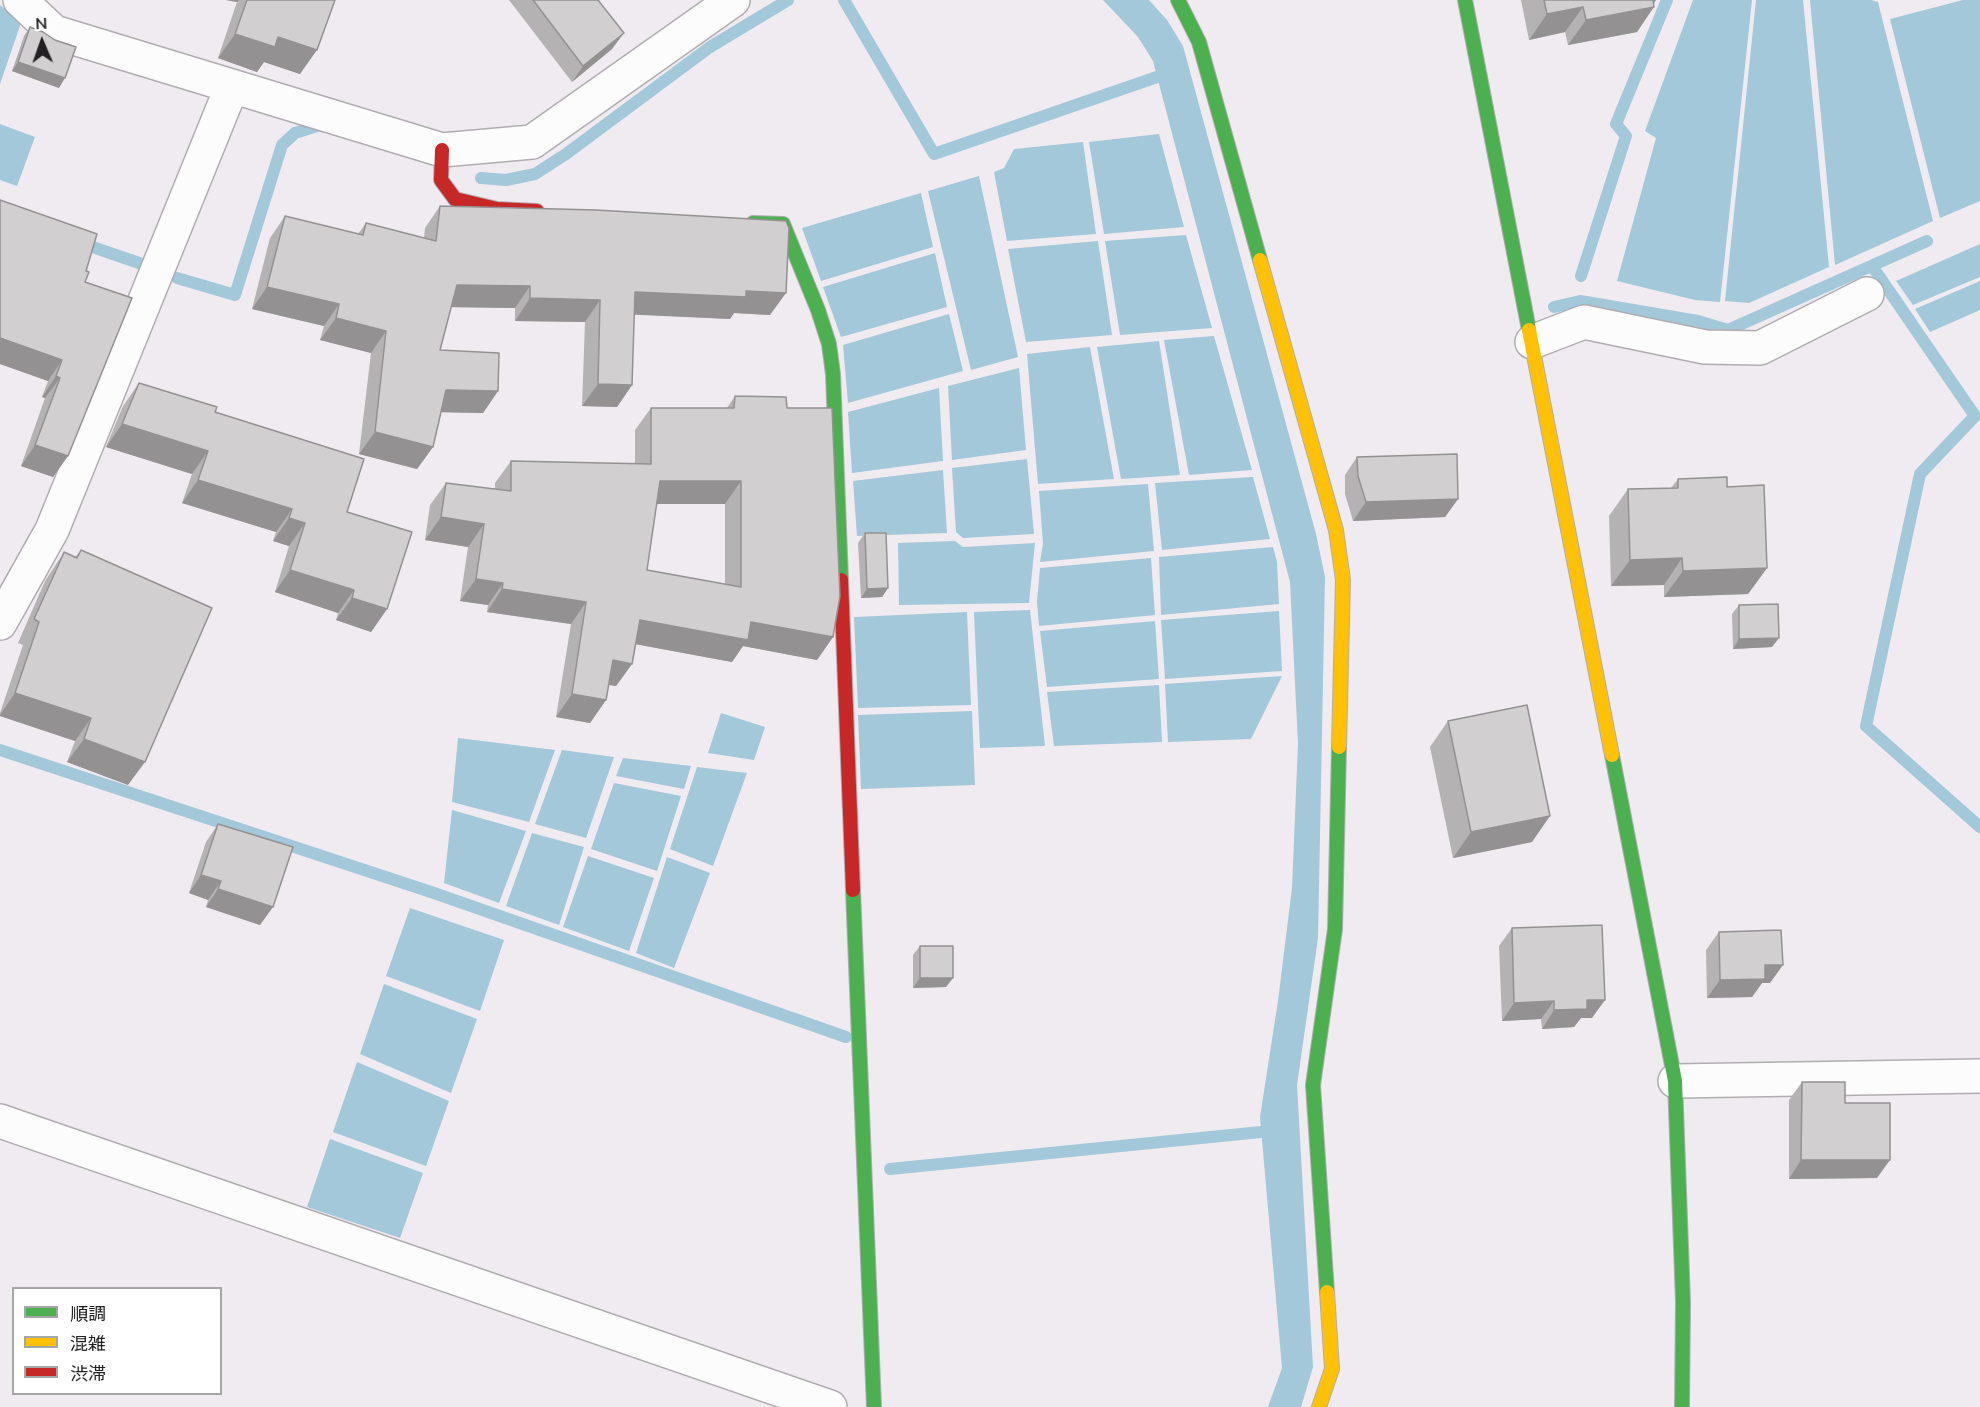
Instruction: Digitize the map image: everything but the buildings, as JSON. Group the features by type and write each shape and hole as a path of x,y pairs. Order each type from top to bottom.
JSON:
{"street":[{"path":"20,0 54,32 442,150 532,142 733,0"},
{"path":"1178,0 1199,42 1336,530 1343,580 1335,930 1313,1085 1332,1369 1319,1407"},
{"path":"1465,0 1675,1081 1683,1302 1682,1407"},
{"path":"5,603 52,530 232,86"},
{"path":"442,150 441,180 455,199 497,208 545,211"},
{"path":"736,222 783,224 830,345 874,1407"},
{"path":"1532,342 1584,322 1704,347 1760,348 1867,294"},
{"path":"1675,1081 1980,1076"},
{"path":"0,1120 831,1407"}],"water":[{"path":"1103,0 1149,0 1167,20 1183,46 1316,534 1325,577 1318,938 1297,1085 1313,1367 1301,1407 1268,1407 1282,1368 1260,1117 1292,888 1298,744 1290,582 1153,61 1138,37"},
{"path":"1693,0 1752,0 1720,302 1695,300 1617,281 1656,138 1645,131"},
{"path":"1756,0 1803,0 1829,267 1749,303 1725,301"},
{"path":"1810,0 1878,2 1933,221 1835,265"},
{"path":"1963,0 1980,0 1980,201 1940,218 1890,19"},
{"path":"0,5 21,23 0,84"},
{"path":"0,124 35,137 17,186 0,180"},
{"path":"1159,134 1184,227 1104,234 1089,142"},
{"path":"1083,142 1096,234 1007,241 994,172 1004,168 1014,149"},
{"path":"979,176 1018,357 971,370 928,191"},
{"path":"921,193 933,247 821,281 802,228"},
{"path":"1186,235 1212,328 1120,335 1105,241"},
{"path":"1098,241 1112,335 1026,342 1008,249"},
{"path":"1980,244 1980,277 1913,305 1896,281"},
{"path":"935,253 947,307 841,337 823,287"},
{"path":"1980,281 1980,310 1930,332 1915,309"},
{"path":"949,314 963,371 848,403 843,345"},
{"path":"1214,336 1252,470 1189,475 1164,340"},
{"path":"1159,341 1180,475 1121,479 1097,347"},
{"path":"1090,347 1114,479 1038,484 1027,354"},
{"path":"1019,368 1026,450 952,460 948,386"},
{"path":"939,388 943,461 852,473 848,412"},
{"path":"1027,459 1034,534 963,538 956,532 952,468"},
{"path":"943,470 947,533 857,536 853,481"},
{"path":"1253,477 1270,539 1162,550 1155,483"},
{"path":"1148,484 1154,551 1040,562 1043,543 1039,491"},
{"path":"955,541 963,547 1035,543 1029,603 899,605 898,543"},
{"path":"1273,547 1277,562 1279,604 1161,615 1159,557"},
{"path":"1151,558 1155,615 1039,626 1037,602 1040,568"},
{"path":"1030,610 1045,746 980,748 974,612"},
{"path":"1279,611 1282,671 1165,679 1161,620"},
{"path":"967,612 971,705 858,708 854,617"},
{"path":"1155,621 1159,679 1047,687 1040,631"},
{"path":"1282,676 1251,739 1168,742 1165,684"},
{"path":"1159,685 1162,742 1054,746 1047,692"},
{"path":"972,711 975,785 861,789 858,715"},
{"path":"721,713 765,727 754,760 708,753"},
{"path":"458,738 555,750 529,822 452,802"},
{"path":"562,750 614,757 586,838 535,824"},
{"path":"623,758 691,766 684,789 616,776"},
{"path":"697,767 747,773 713,866 670,849"},
{"path":"614,783 681,796 657,871 591,849"},
{"path":"452,810 526,831 499,903 444,883"},
{"path":"532,833 584,847 559,925 506,906"},
{"path":"588,856 654,878 629,951 563,927"},
{"path":"667,857 710,873 674,968 636,953"},
{"path":"410,908 504,940 480,1011 386,976"},
{"path":"384,984 477,1019 451,1093 360,1054"},
{"path":"357,1062 449,1101 426,1166 333,1132"},
{"path":"330,1139 423,1173 400,1238 307,1207"}],"waterway":[{"path":"481,178 506,180 535,174 566,154 710,47 788,0"},
{"path":"844,0 934,154 1157,77 1173,74"},
{"path":"1581,276 1626,136 1616,124 1667,0"},
{"path":"177,278 235,295 282,145 295,133 320,125 324,127"},
{"path":"1554,307 1580,301 1698,321 1728,330 1927,241"},
{"path":"78,242 145,265"},
{"path":"1872,266 1975,416 1920,474 1866,726 1980,827"},
{"path":"0,750 431,892 846,1037"},
{"path":"890,1169 1261,1132"}],"traffic: fast":[{"path":"1178,0 1199,42 1260,260"},
{"path":"1465,0 1529,330"},
{"path":"753,223 783,224 818,310 829,344 833,374 841,580"},
{"path":"1327,1292 1313,1085 1335,929 1339,747"},
{"path":"1612,755 1675,1081 1683,1302 1682,1407"},
{"path":"853,890 874,1407"}],"traffic: slow":[{"path":"1260,260 1336,530 1343,580 1339,747"},
{"path":"1529,330 1612,755"},
{"path":"1319,1407 1332,1369 1327,1292"}],"traffic: jam":[{"path":"442,150 441,180 455,199 497,209 537,211"},
{"path":"841,580 853,890"}]}
